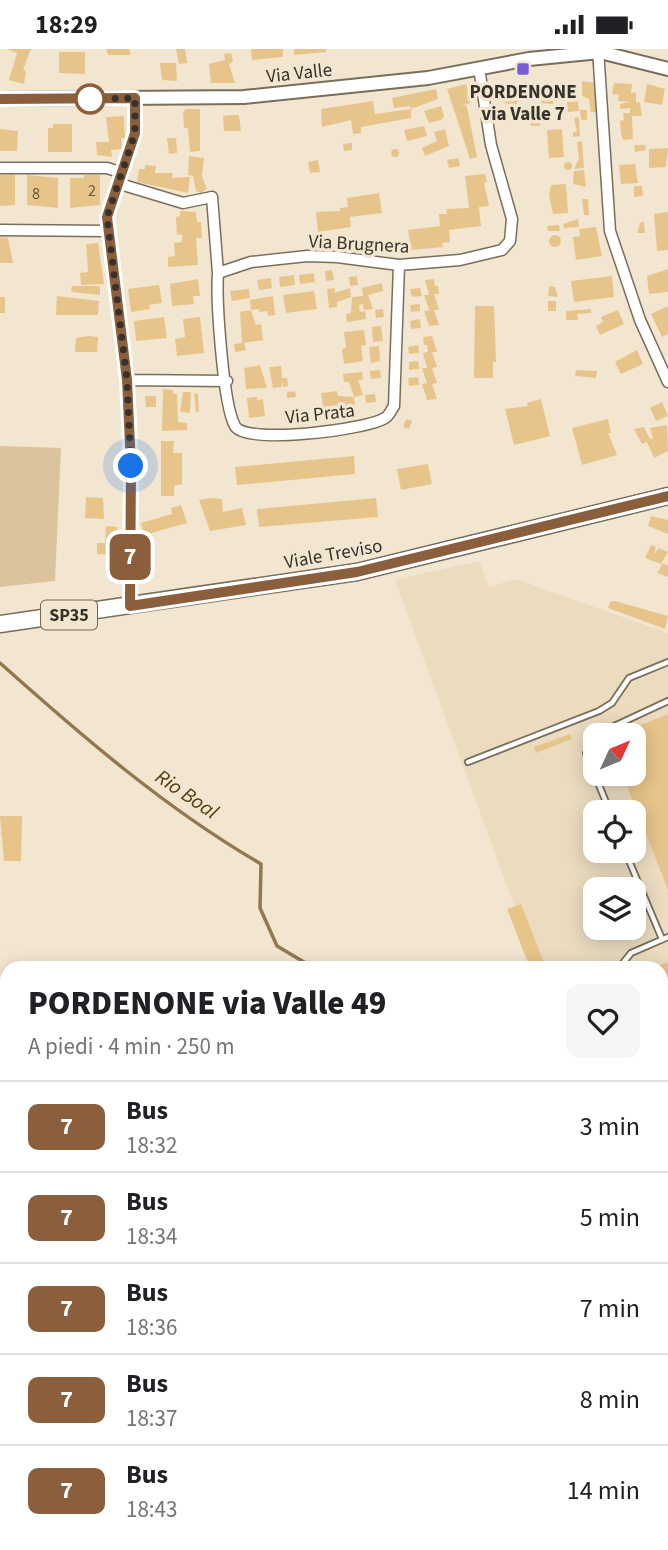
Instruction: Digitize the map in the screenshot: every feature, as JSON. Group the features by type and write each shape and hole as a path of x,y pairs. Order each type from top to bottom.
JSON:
{"main road":[{"name":"Viale Treviso","path":"4,623 357,572 668,496"}],"street":[{"name":"Via Valle","path":"0,99 244,97 428,78 528,59 599,51 668,69"},
{"path":"599,51 611,231 639,320 668,382"},
{"name":"Via Brugnera","path":"218,273 251,262 307,256 399,265 480,257 502,250 510,241 512,219 491,145 478,68"},
{"path":"130,606 131,466 127,380 107,217 135,133 135,98"},
{"path":"0,167 107,168 121,178 183,203 212,197 219,324 227,381 127,380"},
{"path":"0,230 107,231"},
{"name":"Via Prata","path":"227,381 230,412 236,428 243,434 307,433 365,426 387,418 394,406 399,265"}],"lane":[{"path":"468,762 599,711 612,703 629,678 668,662"},
{"path":"621,723 668,701"},
{"path":"630,863 662,939"},
{"path":"625,961 631,953 668,937"}],"shaded area":[{"path":"0,446 61,448 55,581 0,587"},
{"path":"479,561 489,587 515,579 668,633 668,961 534,961 395,580"}],"building":[{"path":"7,49 31,49 23,70 26,71 24,84 9,80 17,53"},
{"path":"106,49 129,49 131,55 108,55"},
{"path":"176,49 185,49 187,63 179,64"},
{"path":"251,49 283,49 283,57 252,60"},
{"path":"294,49 326,49 326,52 294,55"},
{"path":"59,52 85,52 85,74 59,73"},
{"path":"231,53 233,62 229,64 235,83 211,83 209,64 225,60 224,54"},
{"path":"160,63 176,63 177,81 162,80"},
{"path":"582,81 595,83 596,112 591,112 589,99 582,96"},
{"path":"568,82 566,98 554,96 553,104 541,103 542,100 518,99 516,107 503,102 505,87"},
{"path":"614,83 632,84 631,93 636,92 636,103 640,102 642,116 632,116 633,139 623,140 620,121 624,120 623,113 630,113 630,108 620,109 620,104 629,102 618,101 619,95 612,94"},
{"path":"466,84 470,103 458,107 466,105 468,112 477,157 470,159 447,89"},
{"path":"647,84 665,89 662,105 644,102"},
{"path":"436,89 438,99 411,109 410,106 394,108 392,98"},
{"path":"373,101 375,114 411,109 411,118 361,127 361,133 353,134 351,120 322,127 321,109"},
{"path":"578,101 579,111 568,112 567,102"},
{"path":"441,106 444,116 441,120 429,123 424,111"},
{"path":"186,109 200,109 200,151 190,152 188,128 184,128 183,112"},
{"path":"541,110 548,111 548,119 540,119"},
{"path":"580,110 587,110 587,120 581,120"},
{"path":"492,113 502,113 505,122 494,122"},
{"path":"239,115 241,131 224,131 223,116"},
{"path":"124,116 125,138 121,138 122,149 111,150 112,157 97,155 96,142 109,142 106,117"},
{"path":"579,117 580,136 573,137 573,132 577,132 574,118"},
{"path":"531,120 540,120 540,126 531,126"},
{"path":"53,124 72,124 72,152 48,152 48,128 53,128"},
{"path":"424,126 427,136 407,141 404,130"},
{"path":"0,129 18,131 17,151 0,151"},
{"path":"445,129 449,146 425,156 422,148 437,141 434,132"},
{"path":"562,129 564,157 549,158 547,130"},
{"path":"167,138 176,138 177,153 169,154"},
{"path":"582,141 584,168 574,169 579,158 577,142"},
{"path":"352,143 352,150 344,151 343,144"},
{"path":"634,145 645,145 646,150 635,152"},
{"path":"668,148 666,167 649,168 649,149"},
{"path":"395,149 399,153 395,157 391,153"},
{"path":"189,156 204,158 202,176 207,189 201,193 196,191 193,176 188,175"},
{"path":"458,158 460,166 449,168 447,160"},
{"path":"318,160 320,172 310,173 308,162"},
{"path":"568,162 572,166 568,170 564,166"},
{"path":"635,164 638,183 621,184 619,165"},
{"path":"145,165 156,166 155,173 173,173 172,178 190,177 188,193 137,182 139,169 145,169"},
{"path":"584,170 586,187 573,184 574,171"},
{"path":"485,174 487,182 484,183 489,206 479,207 481,226 449,230 450,242 442,243 443,247 411,250 408,230 440,226 439,214 447,214 446,209 469,208 465,176"},
{"path":"0,175 15,175 15,205 0,206"},
{"path":"27,175 58,178 58,208 27,205"},
{"path":"84,175 100,175 100,205 70,208 70,178 84,178"},
{"path":"566,184 568,213 553,214 549,195 551,185"},
{"path":"634,186 642,186 643,196 634,197"},
{"path":"379,193 382,213 350,217 351,227 318,232 316,212 340,211 340,208 348,207 347,198"},
{"path":"582,199 588,199 589,215 584,215"},
{"path":"180,211 196,212 197,222 201,222 202,238 196,238 198,265 168,267 168,257 175,256 174,243 182,242 182,234 177,235 176,217 180,216"},
{"path":"668,212 668,250 657,251 654,214"},
{"path":"578,219 579,227 564,228 563,224"},
{"path":"644,222 645,233 637,233 640,223"},
{"path":"559,225 560,231 548,231 547,226"},
{"path":"596,227 602,256 576,260 573,237 580,236 579,229"},
{"path":"550,236 560,236 560,246 550,246"},
{"path":"0,237 8,238 13,263 0,263"},
{"path":"98,243 104,284 81,285 80,273 88,272 86,244"},
{"path":"668,269 668,292 649,294 647,276"},
{"path":"332,270 334,280 326,281 325,271"},
{"path":"314,273 315,282 300,284 299,275"},
{"path":"294,275 295,285 280,287 279,277"},
{"path":"357,276 358,285 350,286 349,277"},
{"path":"612,276 614,297 574,302 571,281"},
{"path":"271,278 272,288 259,290 257,280"},
{"path":"198,279 200,296 193,296 194,304 172,306 170,284"},
{"path":"434,279 435,286 438,286 439,294 434,294 439,310 434,310 439,325 429,326 424,311 429,310 424,295 429,295 425,280"},
{"path":"382,283 383,291 368,295 373,309 364,310 363,304 359,305 360,312 365,311 366,319 347,322 346,314 351,313 352,297 363,296 362,288"},
{"path":"159,285 162,303 149,305 150,309 131,312 128,289"},
{"path":"72,286 100,286 100,295 71,292"},
{"path":"549,286 555,287 558,297 548,296"},
{"path":"335,288 335,293 350,288 351,297 337,302 337,307 329,308 327,289"},
{"path":"420,288 422,296 412,297 410,289"},
{"path":"249,289 250,298 232,301 230,291"},
{"path":"314,291 317,309 286,313 283,295"},
{"path":"57,296 99,301 98,315 56,315"},
{"path":"273,296 275,315 268,316 267,311 259,312 259,309 251,310 250,300"},
{"path":"0,297 5,297 5,313 0,313"},
{"path":"548,301 556,301 556,311 548,311"},
{"path":"420,304 420,311 411,312 410,305"},
{"path":"475,306 494,306 496,362 493,362 493,378 474,378"},
{"path":"668,306 668,334 662,337 651,314"},
{"path":"383,309 384,317 376,318 375,310"},
{"path":"591,309 591,313 577,314 578,320 566,320 566,311"},
{"path":"251,310 256,325 261,324 263,340 244,343 246,350 235,352 234,344 242,343 240,312"},
{"path":"618,310 624,324 600,335 596,326 603,322 601,317"},
{"path":"164,317 167,338 136,341 134,321"},
{"path":"200,317 204,353 177,356 175,339 185,337 183,319"},
{"path":"420,319 421,328 411,329 410,321"},
{"path":"381,326 383,341 373,342 372,327"},
{"path":"364,330 366,345 361,346 363,361 344,364 344,332"},
{"path":"432,336 437,352 432,352 437,367 432,368 437,383 432,384 437,399 427,400 422,384 427,383 422,368 427,368 423,353 428,352 423,337"},
{"path":"98,337 97,352 75,352 76,338"},
{"path":"418,345 419,353 409,354 408,347"},
{"path":"379,346 380,361 371,363 369,347"},
{"path":"637,350 643,364 621,374 615,362"},
{"path":"418,361 419,369 409,370 409,362"},
{"path":"260,365 267,388 246,389 244,368"},
{"path":"281,366 282,378 287,378 288,386 283,387 283,382 281,387 273,388 269,367"},
{"path":"380,370 381,378 371,379 370,371"},
{"path":"576,370 597,371 596,378 575,376"},
{"path":"362,372 363,380 358,380 363,395 354,397 349,382 344,382 343,374"},
{"path":"418,377 419,385 409,386 408,378"},
{"path":"163,389 173,390 173,394 177,394 178,422 187,423 187,430 162,431"},
{"path":"295,391 296,397 287,398 287,392"},
{"path":"337,391 338,396 354,397 355,406 339,405 339,410 324,412 321,393"},
{"path":"183,392 191,392 190,413 180,412"},
{"path":"194,393 198,394 199,412 196,412"},
{"path":"375,394 376,402 366,403 365,395"},
{"path":"145,396 156,396 156,407 146,407"},
{"path":"257,397 257,400 263,399 265,416 249,418 247,398"},
{"path":"541,399 550,436 514,445 505,409 528,406 527,403"},
{"path":"662,402 668,416 656,421 650,408"},
{"path":"406,419 412,421 409,429 403,427"},
{"path":"608,419 611,433 608,433 617,455 582,465 572,428"},
{"path":"667,425 668,451 654,458 647,442 642,444 634,429 644,427 650,439 653,438 650,428"},
{"path":"161,441 174,441 173,453 182,453 182,484 174,486 174,496 161,496"},
{"path":"354,456 355,474 237,485 235,467"},
{"path":"428,464 432,484 401,490 397,469"},
{"path":"86,497 103,498 104,519 85,518"},
{"path":"376,498 378,517 259,527 257,509"},
{"path":"222,499 223,512 242,508 246,525 210,531 199,500"},
{"path":"181,505 187,523 144,535 141,523 172,514 171,508"},
{"path":"651,516 668,520 668,534 648,526"},
{"path":"106,526 117,527 117,555 97,554 97,543 105,543"},
{"path":"651,545 656,547 654,554 659,548 668,552 661,564 645,558"},
{"path":"663,563 668,566 668,577 657,573"},
{"path":"615,601 668,616 665,629 608,608 610,602"},
{"path":"668,714 668,890 646,834 646,800 633,800 627,786 646,786 646,723"},
{"path":"570,734 572,739 536,753 534,747"},
{"path":"0,816 22,816 21,861 4,861"},
{"path":"521,904 543,961 527,961 507,909"}],"waterway":[{"name":"Rio Boal","path":"0,663 158,795 261,864 260,908 277,946 302,961"}],"bus line":[{"name":"7","path":"0,99 135,98 135,133 107,217 127,380 131,466 130,606 357,572 668,496"}],"place":[{"name":"PORDENONE via Valle 7","path":"523,69"}],"route":[{"path":"90,99 135,98 135,133 107,217 127,380 131,466"}]}
